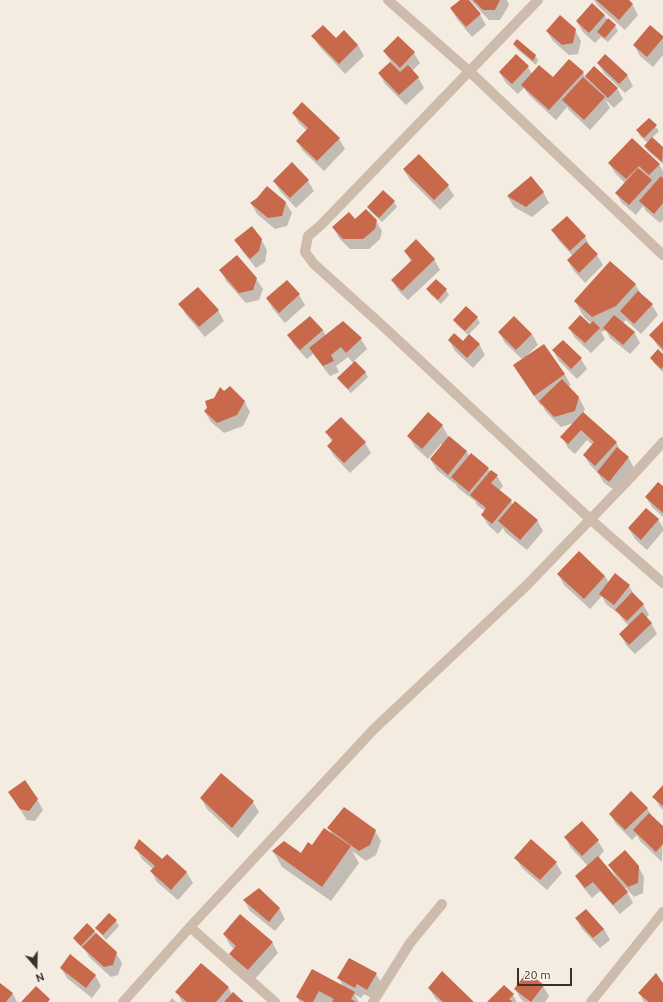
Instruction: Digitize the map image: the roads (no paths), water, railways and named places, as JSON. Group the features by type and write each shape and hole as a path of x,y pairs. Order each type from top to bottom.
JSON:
{"street":[{"path":"388,0 469,71 663,255"},
{"path":"538,0 322,225 308,236 305,252 314,264 590,519 663,583"},
{"path":"123,1002 190,927 374,729 526,586 663,442"},
{"path":"372,1002 410,943 442,904"},
{"path":"591,1002 663,912"},
{"path":"190,927 275,1002"}]}
